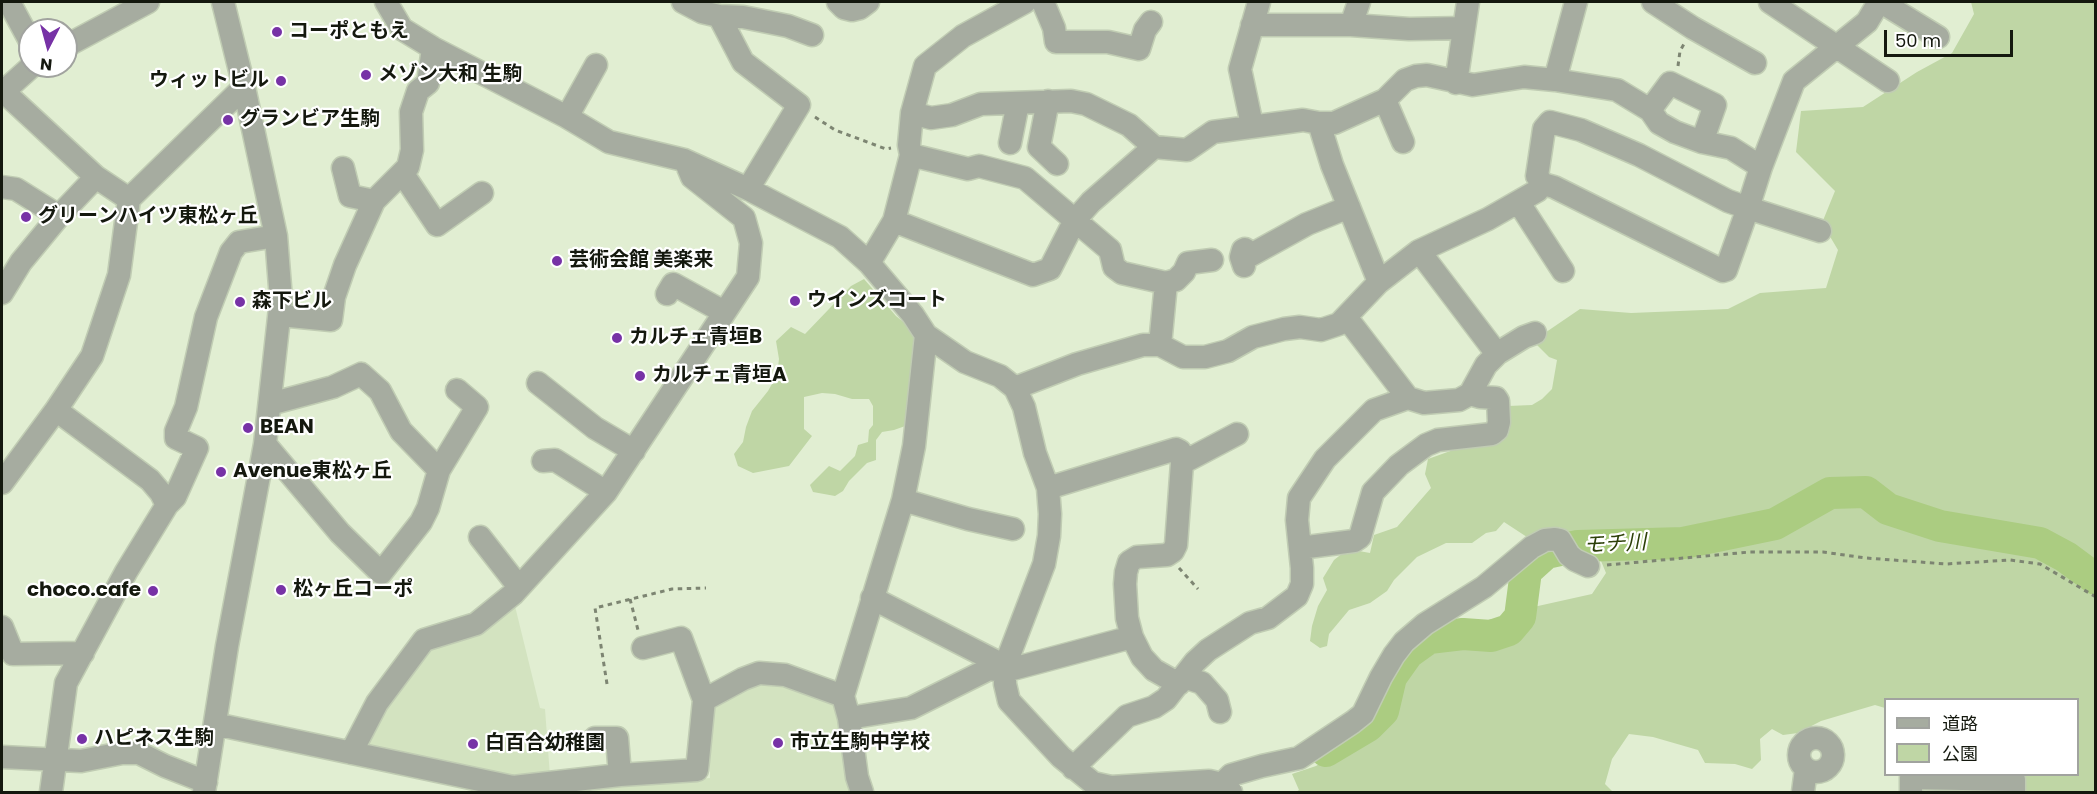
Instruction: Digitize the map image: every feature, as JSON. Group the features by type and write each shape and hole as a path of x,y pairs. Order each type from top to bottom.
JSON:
{"street":[{"path":"9,2 18,19"},
{"path":"78,40 148,2"},
{"path":"2,758 81,761 122,753 139,753 205,787 214,724 265,444 281,299 276,236 223,2"},
{"path":"386,2 402,29 432,48 567,117 609,142 684,160 748,189 840,237 870,263 926,335 965,362 1000,376 1015,388 1024,407 1035,453 1048,488 1050,514 1044,564 1005,668 1005,684 1009,701 1073,768 1086,788 1209,781 1227,788 1230,775 1262,765 1299,758 1363,714 1381,677 1404,642 1425,624 1484,587 1532,547 1545,540 1560,540 1569,555 1588,566"},
{"path":"838,2 844,8 852,10 860,9 868,2"},
{"path":"870,263 894,221 910,150 912,113 925,66 963,36 1025,2"},
{"path":"1043,2 1054,28 1056,42 1108,42 1139,49 1145,30 1151,22"},
{"path":"1252,125 1240,69 1259,2"},
{"path":"1352,26 1359,2"},
{"path":"1456,83 1468,2"},
{"path":"1555,80 1576,2"},
{"path":"1653,2 1755,63"},
{"path":"1770,2 1888,81"},
{"path":"1820,231 1748,208 1728,201 1638,155 1581,130 1550,122 1544,129 1537,176 1543,184 1554,187 1726,270 1748,208 1761,167 1794,81 1867,22 1880,2 1938,37"},
{"path":"693,4 719,16 788,26 812,35"},
{"path":"719,16 743,62 799,105 748,189"},
{"path":"1252,25 1464,28"},
{"path":"280,315 331,320 334,297 345,265 374,201 408,167 412,150 411,112 418,91 428,83 432,48"},
{"path":"567,117 596,65"},
{"path":"912,113 931,118 952,115 981,104 1071,101 1086,104 1129,125 1154,147 1187,150 1213,132 1303,120 1334,123 1385,100 1405,80 1416,76 1427,75 1473,85 1524,77 1617,90 1650,110 1659,123 1675,132 1702,142 1731,148 1761,167"},
{"path":"18,78 2,91 96,177 129,200"},
{"path":"1650,110 1670,84 1715,105 1702,142"},
{"path":"2,483 56,410 92,356 119,275 129,200 244,87"},
{"path":"1385,100 1403,142"},
{"path":"1048,101 1039,147 1057,164"},
{"path":"1010,143 1018,102"},
{"path":"1319,123 1332,165 1379,282"},
{"path":"894,221 1034,275 1050,268 1075,220 1091,202 1154,147"},
{"path":"910,150 968,169 978,166 1025,178 1110,250 1114,267 1122,273 1166,283 1176,280 1184,272 1188,263 1212,260"},
{"path":"351,753 377,703 424,640 476,624 519,587 606,492 748,277 751,243 744,218 692,177 684,160"},
{"path":"343,168 350,196 374,201"},
{"path":"403,174 437,225 482,193"},
{"path":"2,292 21,262 59,216 96,177"},
{"path":"1015,388 1077,364 1143,345 1160,345 1183,357 1205,357 1228,351 1253,337 1284,329 1300,327 1321,330 1339,324 1379,282 1419,251 1488,219 1537,191 1543,184"},
{"path":"2,187 16,189 59,216"},
{"path":"1519,202 1563,271"},
{"path":"1244,266 1241,257 1243,250 1245,249 1249,256 1307,224 1349,207"},
{"path":"51,792 66,683 126,572 167,505 175,497 197,448 176,438 176,431 186,407 206,317 231,252 239,242 276,236"},
{"path":"1419,251 1491,346"},
{"path":"1160,345 1166,283"},
{"path":"666,294 673,284 724,312"},
{"path":"1346,317 1408,398 1424,403 1459,400 1470,394 1486,366 1498,353 1535,333"},
{"path":"862,792 857,777 849,718 843,696 903,500 914,446 926,335"},
{"path":"270,404 333,387 361,374 380,391 401,431 439,470"},
{"path":"538,384 596,428 634,451"},
{"path":"265,444 340,533 381,573 421,522 428,508 439,470 477,407 458,390"},
{"path":"1300,548 1354,541 1360,537 1373,492 1399,465 1425,445 1438,440 1492,434 1497,430 1499,422 1496,398 1470,394"},
{"path":"1073,768 1127,716 1154,707 1166,699 1195,662 1208,650 1250,623 1268,618 1297,596 1302,584 1297,520 1299,498 1325,459 1374,410 1408,398"},
{"path":"56,410 150,480 167,505"},
{"path":"1182,463 1237,434"},
{"path":"1048,488 1176,449 1180,451 1182,463 1176,545 1167,555 1137,557 1129,562 1125,585 1127,618 1132,637 1142,657 1154,670 1182,680 1202,683 1217,700 1220,712"},
{"path":"543,461 555,459 606,492"},
{"path":"903,500 968,519 1013,529"},
{"path":"480,537 519,587"},
{"path":"872,598 1005,668"},
{"path":"2,627 13,654 83,653"},
{"path":"849,718 911,708 989,669 1005,668 1132,637"},
{"path":"214,724 351,753 465,785 513,787 620,775 697,770 704,700 681,638 643,648"},
{"path":"704,700 759,673 784,675 843,696"},
{"path":"595,738 616,738 620,775"},
{"path":"1803,792 1806,769"},
{"path":"1911,792 1911,778 2014,780 2014,792"}],"path":[{"path":"1670,84 1678,70 1680,51 1693,28"},
{"path":"799,105 835,130 886,149 910,150"},
{"path":"1588,566 1750,552 1823,552 1946,564 2010,560 2040,564 2096,597"},
{"path":"1167,555 1198,589"},
{"path":"607,684 595,608 672,589 706,588"},
{"path":"630,599 643,648"}],"shaded area":[{"path":"513,598 540,708 545,709 550,776 527,781 363,750 377,711 425,645"},
{"name":"市立生駒中学校","path":"766,680 840,705 856,792 589,792 612,785 710,778 710,709 750,683"}],"green space":[{"path":"1971,2 2095,2 2095,792 2022,792 2021,776 2079,776 2079,698 1884,698 1884,708 1875,705 1821,721 1798,733 1783,735 1772,729 1760,739 1761,760 1752,769 1735,764 1705,763 1698,750 1653,737 1629,734 1612,759 1605,784 1613,792 1296,792 1299,790 1292,774 1316,766 1385,721 1399,687 1421,651 1444,641 1474,647 1515,640 1529,608 1592,594 1606,573 1599,556 1559,527 1530,539 1504,522 1496,531 1486,533 1472,543 1446,543 1417,557 1394,580 1387,591 1370,603 1349,610 1329,634 1327,646 1320,648 1310,641 1312,626 1318,606 1327,590 1323,578 1334,560 1348,549 1370,553 1374,535 1397,527 1431,488 1425,474 1428,459 1456,449 1488,443 1508,406 1532,405 1552,389 1557,360 1549,357 1533,341 1580,309 1631,313 1728,309 1760,293 1826,288 1838,250 1822,223 1835,191 1796,152 1801,111 1863,107 1917,72 1952,53 1974,14"},
{"path":"864,279 896,316 913,330 919,344 908,425 882,432 876,440 876,460 867,463 849,481 843,491 835,496 813,492 810,485 829,466 840,471 855,456 858,445 868,442 869,430 873,425 873,406 869,399 852,399 822,393 804,397 804,429 812,436 789,466 753,473 738,466 734,454 743,442 752,411 777,375 779,359 776,341 791,327 805,334 851,286"}],"waterway":[{"name":"モチ川","path":"1326,751 1368,726 1383,711 1391,677 1408,653 1429,638 1463,634 1491,636 1509,630 1520,617 1526,571 1546,553 1578,546 1683,543 1775,524 1830,493 1866,492 1888,509 1940,526 2040,543 2066,557 2096,579"}],"place":[{"name":"コーポともえ","path":"277,32"},
{"name":"メゾン大和 生駒","path":"366,75"},
{"name":"ウィットビル","path":"281,81"},
{"name":"グランビア生駒","path":"228,120"},
{"name":"グリーンハイツ東松ヶ丘","path":"26,217"},
{"name":"芸術会館 美楽来","path":"557,261"},
{"name":"ウインズコート","path":"795,301"},
{"name":"森下ビル","path":"240,302"},
{"name":"カルチェ青垣B","path":"617,338"},
{"name":"カルチェ青垣A","path":"640,376"},
{"name":"BEAN","path":"248,428"},
{"name":"Avenue東松ヶ丘","path":"221,472"},
{"name":"松ヶ丘コーポ","path":"281,590"},
{"name":"choco.cafe","path":"153,591"},
{"name":"ハピネス生駒","path":"82,739"},
{"name":"市立生駒中学校","path":"778,743"},
{"name":"白百合幼稚園","path":"473,744"}]}
